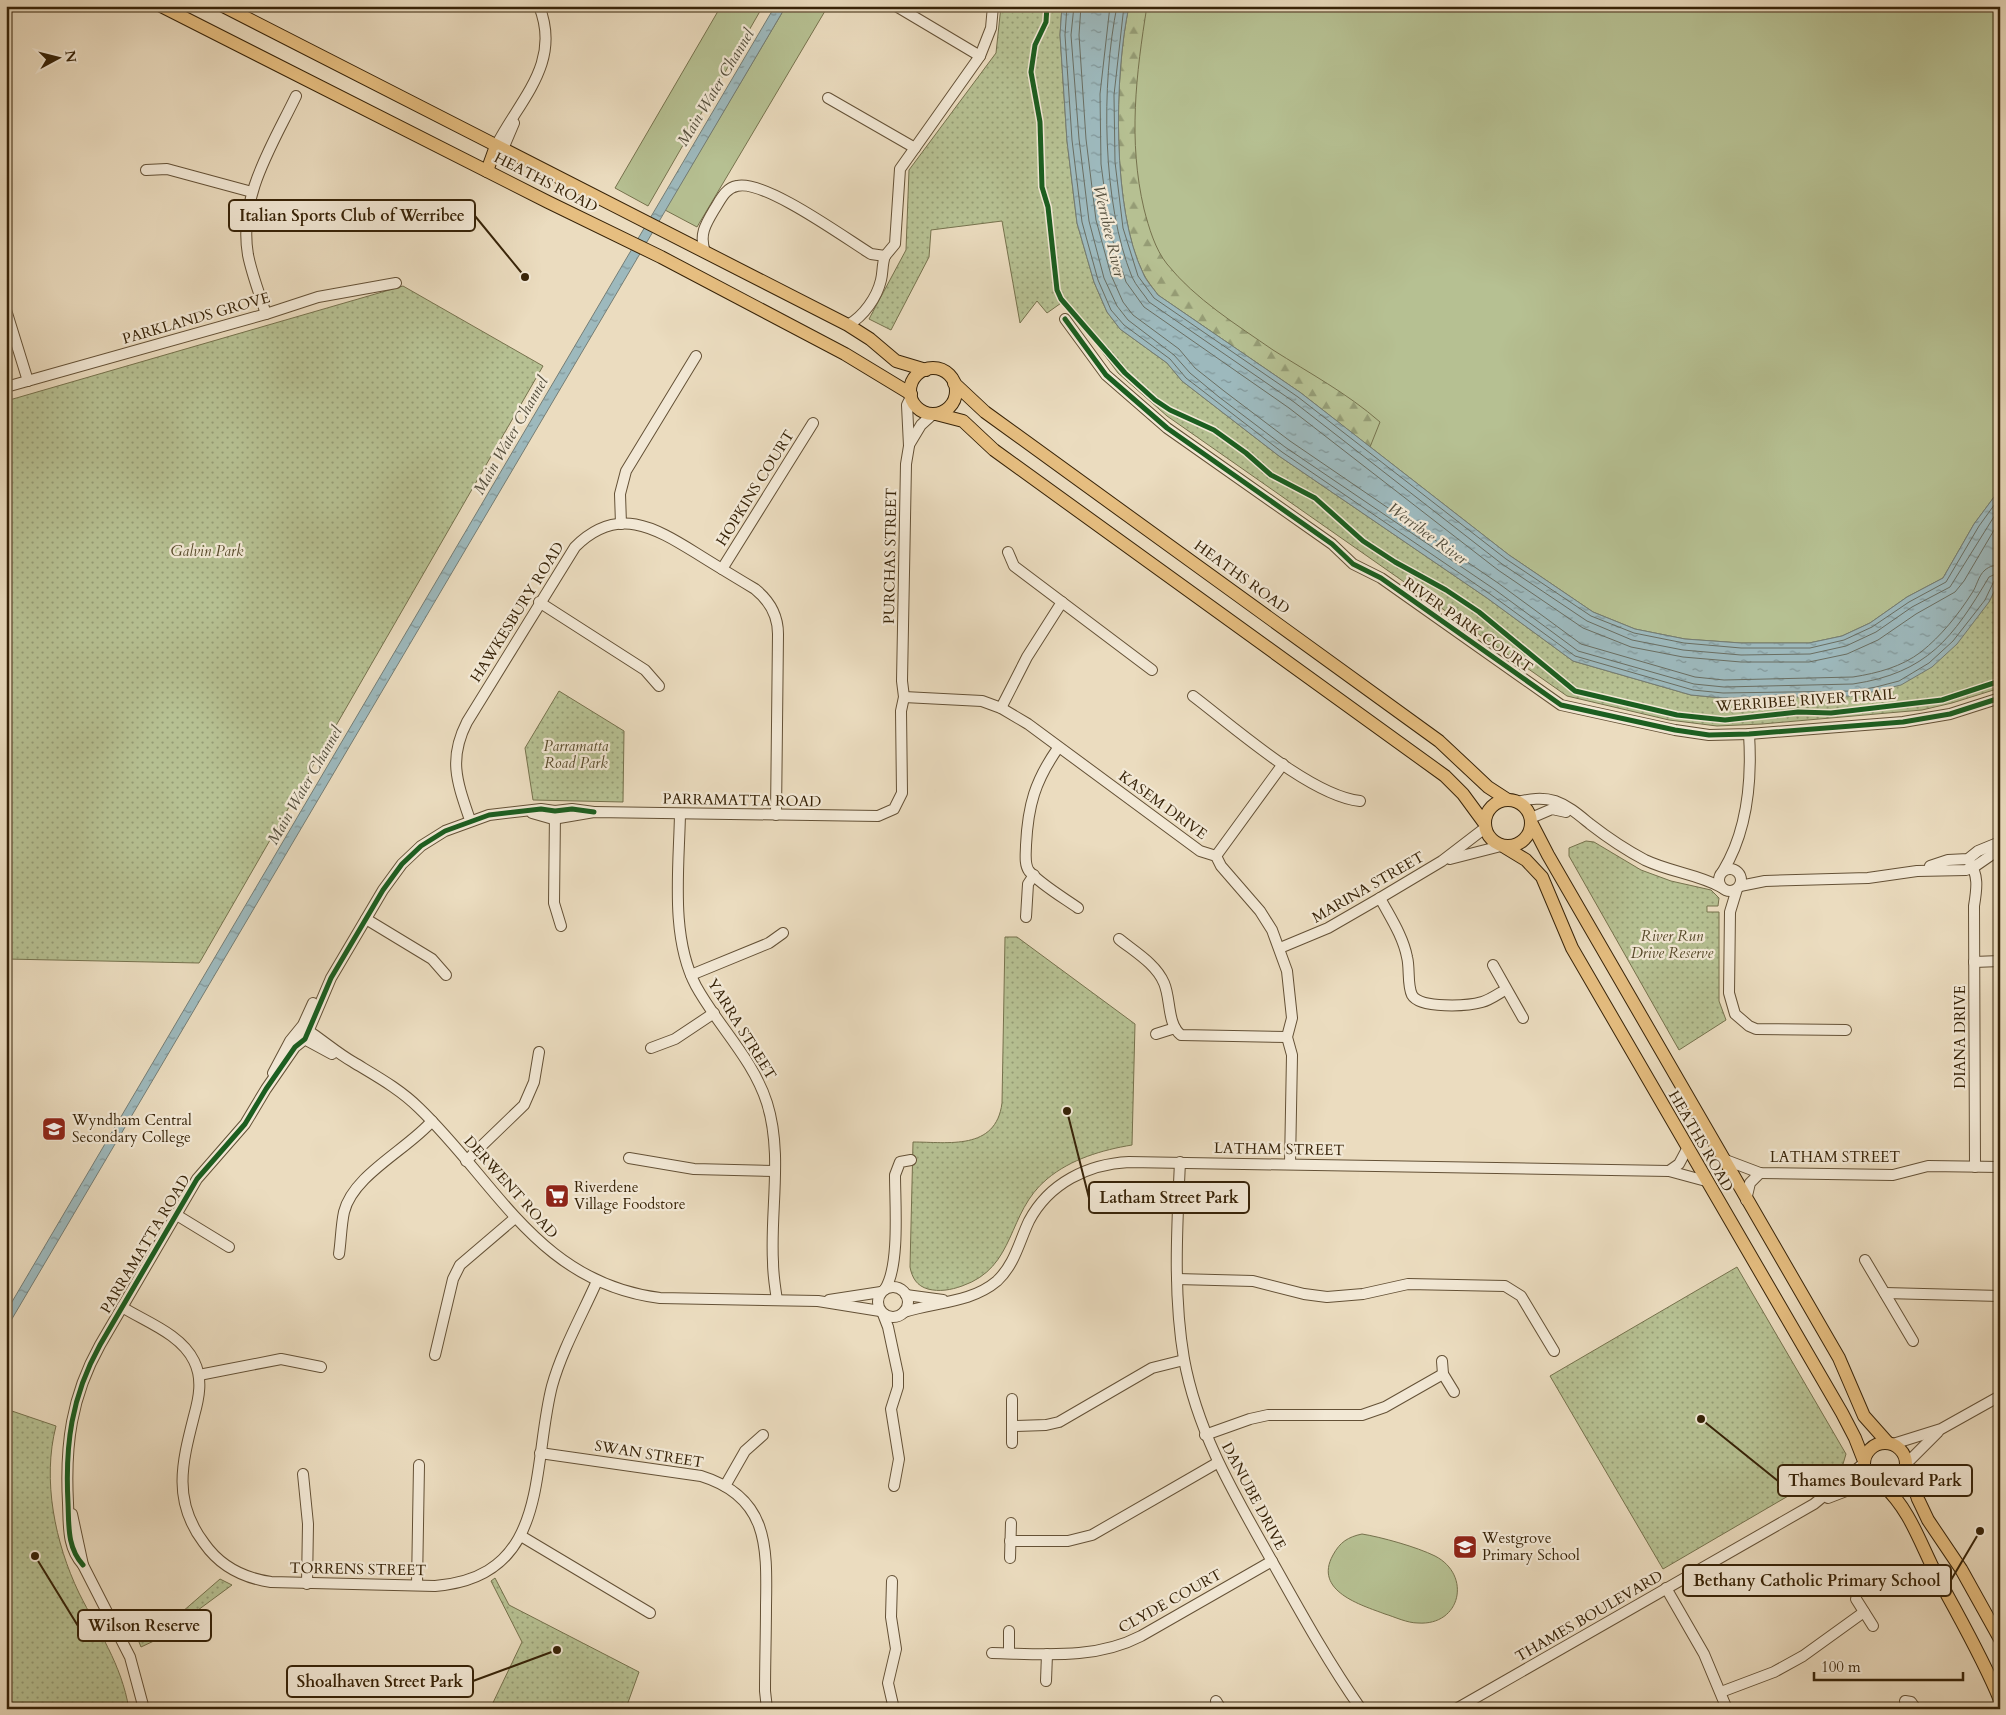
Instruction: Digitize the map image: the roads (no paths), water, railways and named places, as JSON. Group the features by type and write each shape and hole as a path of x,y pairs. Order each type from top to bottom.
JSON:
{"main road":[{"name":"HEATHS ROAD","path":"161,6 768,312 868,367 911,396"},
{"name":"HEATHS ROAD","path":"223,6 848,325 870,339 896,361 926,370"},
{"path":"487,171 499,148"},
{"path":"934,414 946,410 953,402 956,394 954,383 942,370 926,370 915,378 911,396 919,409 934,414 944,414 963,422 994,450 1445,776 1463,794 1485,826 1491,839 1502,846 1514,846 1522,843 1530,832 1531,821 1526,808 1512,801 1499,802 1491,807 1486,815 1485,826"},
{"name":"HEATHS ROAD","path":"954,383 985,412 1439,740 1488,787 1512,801"},
{"name":"HEATHS ROAD","path":"1531,821 1746,1200 1839,1358 1864,1416 1890,1443"},
{"name":"HEATHS ROAD","path":"1502,846 1526,860 1542,877 1572,948 1848,1424 1864,1463"},
{"path":"2000,1639 1961,1569 1925,1514 1903,1452 1890,1443 1875,1445 1866,1455 1864,1463 1868,1477 1897,1497 1936,1574 1974,1642 2000,1700"},
{"path":"1881,1485 1898,1482 1907,1464"}],"street":[{"path":"499,148 538,73 546,51 546,26 540,6"},
{"path":"896,6 980,56"},
{"path":"705,252 701,235 725,193 736,186 752,185 777,196 871,254 885,256 892,251 895,244 900,169 980,56 991,28 993,6"},
{"path":"266,314 248,256 247,222 252,192 296,96"},
{"path":"828,98 915,148"},
{"path":"146,170 167,169 252,192"},
{"path":"848,325 858,319 868,308 881,280 885,256"},
{"name":"PARKLANDS GROVE","path":"6,387 266,314 318,297 396,283"},
{"path":"6,310 28,381"},
{"name":"RIVER PARK COURT","path":"1065,319 1106,375 1167,428 1332,544 1338,556 1354,573 1386,583 1561,706 1674,730 1710,735 1750,734"},
{"path":"621,524 620,494 626,471 696,356"},
{"name":"PURCHAS STREET","path":"890,813 897,805 902,793 902,728 908,696 904,667 906,464 909,446 907,405 911,396"},
{"name":"PURCHAS STREET","path":"909,446 921,425 934,414"},
{"name":"HOPKINS COURT","path":"722,569 813,422"},
{"name":"HAWKESBURY ROAD","path":"470,820 455,770 458,741 476,705 567,558 580,542 600,529 621,524 643,525 658,530 761,594 773,609 777,620 776,815"},
{"path":"1008,552 1014,566 1152,670"},
{"path":"539,602 645,670 660,686"},
{"path":"1001,708 1027,657 1062,602"},
{"name":"KASEM DRIVE","path":"908,696 964,698 1001,708 1028,724 1200,852 1216,856 1221,866 1260,911 1280,948 1287,971 1292,1026 1287,1037 1292,1055 1290,1164"},
{"path":"1193,696 1283,764 1341,804 1360,801"},
{"path":"1846,1030 1764,1030 1749,1026 1741,1021 1731,1005 1729,993 1730,912 1719,880 1733,851 1749,792 1750,734 1903,722 1950,714 2000,698"},
{"path":"1058,748 1036,784 1027,819 1026,865 1034,876 1078,908"},
{"path":"1216,856 1283,764"},
{"path":"1512,801 1537,798 1570,808 1617,844 1646,860 1694,876 1731,892 1765,881 1868,878 1917,871 1948,860 1970,865 2000,849"},
{"path":"1531,821 1554,809 1590,824"},
{"name":"PARRAMATTA ROAD","path":"144,1709 130,1657 72,1546 69,1533 66,1460 76,1403 94,1355 176,1214 197,1180 245,1124 266,1089 290,1041 304,1034 312,1004 331,978 393,874 432,839 470,820 501,813 526,812 555,815 594,812 878,816 890,813"},
{"name":"YARRA STREET","path":"680,814 679,923 682,947 691,975 745,1059 763,1091 772,1126 774,1171 772,1300"},
{"path":"555,815 554,903 561,926"},
{"name":"MARINA STREET","path":"1280,948 1328,928 1442,862 1485,826"},
{"path":"1970,865 1978,851 2000,842"},
{"name":"MARINA STREET","path":"1442,862 1482,849 1502,846"},
{"path":"1730,912 1742,880 1733,851"},
{"name":"DIANA DRIVE","path":"1970,865 1971,894 1974,906 1976,1167"},
{"path":"1694,876 1730,869 1765,881"},
{"path":"1026,917 1028,884 1034,876"},
{"path":"1380,898 1401,938 1407,957 1411,992 1416,1000 1427,1004 1472,1004 1484,1002 1505,990"},
{"path":"366,919 432,959 446,975"},
{"path":"691,975 768,943 783,933"},
{"path":"1119,939 1154,967 1164,982 1175,1028 1181,1035 1287,1037"},
{"path":"1974,962 2000,961"},
{"path":"1493,965 1505,990 1523,1018"},
{"path":"651,1048 675,1039 714,1013"},
{"path":"1156,1034 1175,1028"},
{"name":"DERWENT ROAD","path":"304,1034 332,1054 351,1061 405,1095 432,1121 515,1218 553,1254 597,1281 629,1292 660,1298 818,1301 881,1313"},
{"path":"466,1160 524,1105 534,1082 539,1052"},
{"path":"339,1254 344,1211 351,1196 380,1166 432,1121"},
{"path":"1669,1171 1679,1164 1687,1149"},
{"path":"628,1158 694,1169 774,1171"},
{"name":"LATHAM STREET","path":"1723,1158 1760,1172 1893,1175 1921,1167 2000,1167"},
{"path":"894,1486 899,1459 892,1409 898,1381 891,1338 877,1301 889,1281 894,1260 895,1175 900,1162 911,1160"},
{"name":"LATHAM STREET","path":"903,1314 975,1295 992,1285 1004,1274 1012,1262 1035,1210 1048,1195 1067,1180 1085,1170 1111,1163 1180,1162 1669,1171 1706,1181"},
{"name":"DANUBE DRIVE","path":"1180,1162 1178,1311 1184,1360 1205,1435 1217,1463 1340,1679 1354,1709"},
{"name":"LATHAM STREET","path":"1746,1200 1750,1184 1760,1172"},
{"path":"176,1214 229,1247"},
{"path":"435,1355 453,1279 460,1265 515,1218"},
{"path":"891,1338 908,1304 894,1260"},
{"path":"1865,1260 1913,1341"},
{"path":"1177,1279 1253,1281 1304,1294 1328,1297 1363,1294 1408,1284 1505,1286 1521,1296 1554,1351"},
{"name":"TORRENS STREET","path":"122,1307 179,1342 191,1355 199,1375 199,1396 182,1477 186,1510 194,1529 214,1556 241,1574 271,1582 307,1584 449,1584 478,1575 503,1558 521,1536 531,1511 555,1378 597,1281"},
{"path":"883,1291 895,1287 904,1293"},
{"name":"DERWENT ROAD","path":"818,1301 883,1291"},
{"name":"LATHAM STREET","path":"904,1293 952,1301"},
{"path":"1885,1293 2000,1296"},
{"path":"881,1313 892,1318 903,1314"},
{"path":"199,1375 281,1359 321,1367"},
{"path":"1012,1426 1046,1425 1058,1422 1152,1368 1184,1360"},
{"path":"1442,1361 1443,1374 1454,1392"},
{"path":"1205,1435 1250,1419 1268,1415 1362,1415 1385,1407 1443,1374"},
{"path":"1890,1443 1941,1429 2000,1396"},
{"path":"1012,1399 1012,1444"},
{"path":"1907,1464 1941,1429"},
{"path":"724,1486 745,1451 762,1435"},
{"name":"SWAN STREET","path":"540,1453 690,1474 713,1480 737,1495 753,1513 765,1546 767,1708"},
{"path":"1010,1541 1068,1541 1092,1535 1217,1463"},
{"name":"THAMES BOULEVARD","path":"1814,1504 1864,1463"},
{"path":"417,1585 419,1465"},
{"path":"304,1474 308,1524 307,1584"},
{"name":"THAMES BOULEVARD","path":"1458,1708 1814,1504 1854,1488 1881,1485"},
{"path":"1010,1558 1011,1523"},
{"path":"521,1536 650,1613"},
{"name":"CLYDE COURT","path":"992,1653 1088,1654 1130,1642 1272,1560"},
{"path":"892,1581 890,1617 896,1649 888,1683 894,1709"},
{"path":"1666,1588 1704,1654 1727,1709"},
{"path":"1856,1599 1873,1626"},
{"path":"1721,1692 1774,1672 1804,1656 1864,1612"},
{"path":"1009,1631 1009,1653"},
{"path":"1046,1681 1047,1654"},
{"name":"DANUBE DRIVE","path":"1340,1679 1361,1709"},
{"path":"1905,1702 1911,1702 1918,1707"},
{"path":"763,1709 767,1708"}],"water":[{"path":"775,6 786,6 6,1329 6,1312"},
{"name":"Werribee River","path":"1062,6 1129,6 1120,68 1119,142 1121,179 1133,246 1144,276 1158,295 1301,393 1509,555 1593,612 1635,629 1685,639 1741,643 1809,643 1842,636 1870,623 1907,597 1943,578 1974,524 2000,489 2000,579 1989,602 1957,644 1932,667 1901,685 1855,696 1723,698 1691,695 1573,661 1487,598 1279,456 1182,381 1167,363 1120,329 1107,312 1094,282 1077,223 1067,141 1060,35"}],"place":[{"name":"Italian Sports Club of Werribee","path":"525,277"},
{"name":"Latham Street Park","path":"1067,1111"},
{"name":"Wyndham Central Secondary College","path":"54,1129"},
{"name":"Riverdene Village Foodstore","path":"557,1196"},
{"name":"Thames Boulevard Park","path":"1701,1419"},
{"name":"Bethany Catholic Primary School","path":"1980,1531"},
{"name":"Westgrove Primary School","path":"1465,1547"},
{"name":"Wilson Reserve","path":"35,1556"},
{"name":"Shoalhaven Street Park","path":"557,1650"}],"water label":[{"name":"Main Water Channel","path":"715,87"},
{"name":"Main Water Channel","path":"510,435"},
{"name":"Main Water Channel","path":"304,785"}],"park label":[{"name":"Galvin Park","path":"207,551"},
{"name":"Parramatta Road Park","path":"576,754"},
{"name":"River Run Drive Reserve","path":"1672,944"}]}
